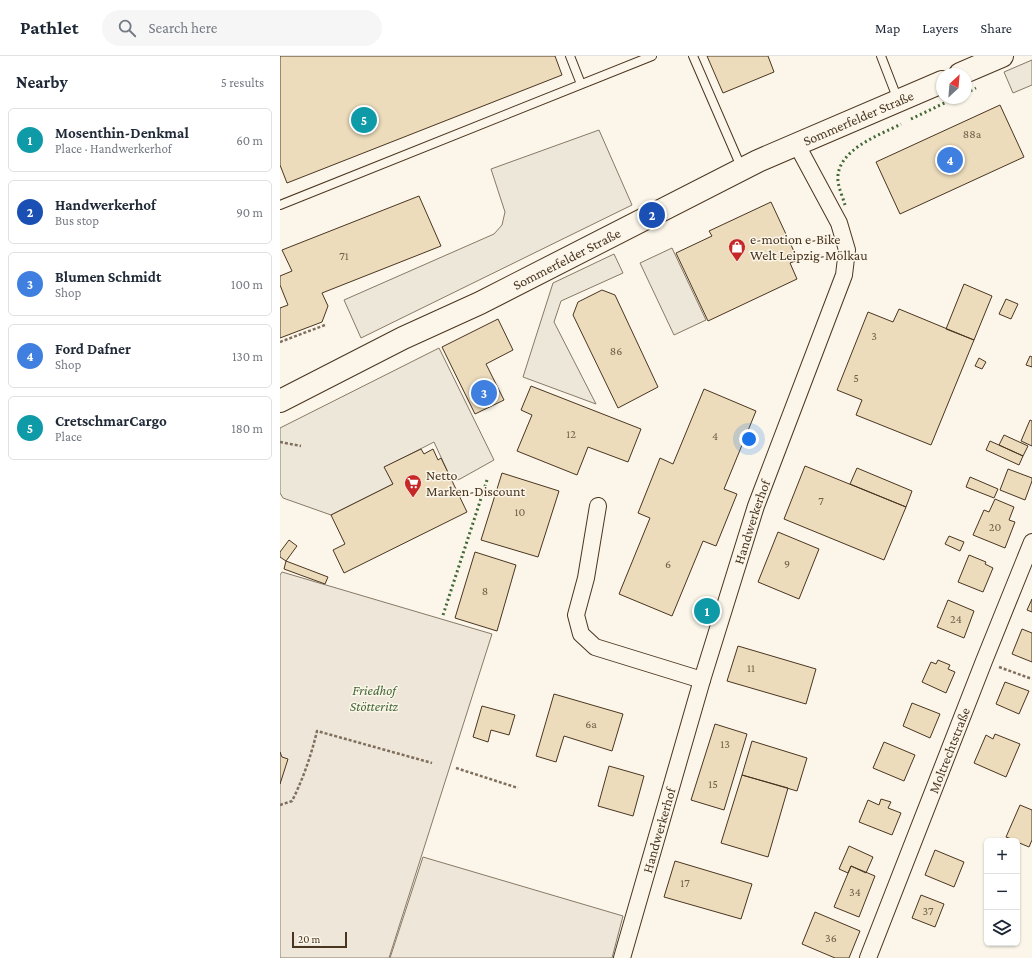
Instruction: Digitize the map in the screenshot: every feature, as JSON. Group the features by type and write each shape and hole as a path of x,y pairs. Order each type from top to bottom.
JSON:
{"main road":[{"path":"972,69 1002,56"},
{"name":"Sommerfelder Straße","path":"280,401 403,338 480,303 743,169 797,144 936,85"}],"street":[{"name":"Handwerkerhof","path":"622,958 702,680 756,506 844,275 847,250 839,223 797,144"},
{"path":"598,506 586,578 576,615 581,634 595,647 702,680"},
{"name":"Moltrechtstraße","path":"868,958 1032,542"}],"lane":[{"path":"570,56 581,84"},
{"path":"280,205 652,56"},
{"path":"693,56 743,169"},
{"path":"882,56 898,101"}],"path":[{"path":"280,342 325,325"},
{"path":"280,442 301,446"},
{"path":"984,661 1032,678"},
{"path":"280,805 292,801 304,778 313,750 317,731 432,763"},
{"path":"456,768 518,788"}],"green space":[{"name":"Friedhof Stötteritz","path":"282,572 492,634 389,958 280,958 280,575"},
{"path":"423,857 623,916 612,958 390,958"}],"shaded area":[{"path":"1032,60 1032,85 1013,93 1004,72"},
{"path":"599,130 632,205 361,338 344,300 494,234 502,225 505,212 491,169"},
{"path":"672,248 706,320 674,335 640,263"},
{"path":"614,254 623,273 561,301 554,322 596,404 523,377 553,283"},
{"path":"439,348 494,460 460,479 452,481 434,442 385,467 393,484 331,515 283,498 280,493 280,428"}],"building":[{"path":"280,56 555,56 562,75 287,183 280,165"},
{"path":"707,56 768,56 774,72 723,93"},
{"path":"1000,105 1024,157 900,214 876,162"},
{"path":"419,196 441,246 322,293 328,306 322,322 280,338 280,308 288,305 280,285 280,276 292,271 282,250"},
{"name":"e-motion e-Bike Welt Leipzig-Mölkau","path":"771,202 798,260 790,263 797,279 708,321 676,253 712,236 709,231"},
{"path":"964,284 992,296 974,340 946,329"},
{"path":"602,290 615,295 658,387 618,408 573,315 578,302"},
{"path":"1006,299 1018,304 1011,319 999,314"},
{"path":"899,309 974,340 931,445 856,415 862,400 837,390 868,312 893,322"},
{"path":"498,319 513,350 486,364 504,400 475,414 442,347"},
{"path":"1030,356 1032,357 1032,367 1026,365"},
{"path":"979,358 986,362 982,369 975,366"},
{"path":"531,386 641,429 628,462 588,447 577,475 517,451 532,415 521,410"},
{"path":"704,389 756,411 724,489 737,494 716,546 703,541 672,616 619,594 650,518 638,513 660,458 673,464"},
{"path":"1030,420 1032,421 1032,446 1021,441"},
{"path":"1004,435 1028,446 1023,456 999,445"},
{"path":"990,441 1023,456 1019,465 986,450"},
{"name":"Netto Marken-Discount","path":"421,449 424,454 433,449 438,460 441,458 467,512 344,573 333,550 345,544 331,515 393,484 384,467"},
{"path":"805,466 906,507 884,560 784,519"},
{"path":"857,468 912,491 906,507 850,484"},
{"path":"1008,469 1032,478 1025,500 1000,490"},
{"path":"502,473 559,491 538,557 481,540"},
{"path":"970,477 998,489 994,498 966,487"},
{"path":"995,499 1014,507 1009,520 1015,522 1005,548 973,535 984,510 989,512"},
{"path":"778,532 819,549 799,599 758,582"},
{"path":"949,536 964,542 960,551 945,544"},
{"path":"289,540 297,546 286,561 280,557 280,552"},
{"path":"475,552 516,565 497,631 455,618"},
{"path":"969,555 986,562 985,564 993,568 983,592 958,582"},
{"path":"286,561 328,577 325,584 284,569"},
{"path":"1032,599 1032,612 1027,610"},
{"path":"948,600 974,611 964,638 937,627"},
{"path":"1022,629 1032,633 1032,662 1012,654"},
{"path":"738,646 816,669 806,704 727,681"},
{"path":"938,660 950,665 948,669 955,672 946,693 922,682 931,662 936,664"},
{"path":"1005,682 1029,691 1019,714 996,704"},
{"path":"554,694 623,714 612,751 564,736 556,762 536,756"},
{"path":"912,703 940,714 930,738 903,726"},
{"path":"482,706 515,715 509,735 491,730 488,742 473,737"},
{"path":"715,724 747,734 724,810 691,800"},
{"path":"995,734 1020,744 1006,777 974,763 986,735 993,739"},
{"path":"752,741 807,758 797,791 742,775"},
{"path":"884,742 915,755 904,781 873,768"},
{"path":"280,752 282,757 288,759 280,784"},
{"path":"609,766 644,776 633,816 598,806"},
{"path":"742,775 788,788 768,857 721,843"},
{"path":"881,799 891,802 888,808 901,813 892,835 859,822 868,800 879,805"},
{"path":"1020,805 1032,810 1032,840 1029,847 1020,843 1020,838 1006,837"},
{"path":"849,846 873,857 866,873 851,866 848,873 839,869"},
{"path":"935,850 964,862 954,887 925,875"},
{"path":"675,861 752,884 741,919 664,897"},
{"path":"851,866 875,876 859,917 834,907"},
{"path":"921,895 944,904 935,927 912,918"},
{"path":"815,912 860,931 849,958 835,958 802,944"}],"hedge":[{"path":"972,90 976,88"},
{"path":"911,119 942,104"},
{"path":"845,205 838,181 839,170 844,161 851,152 860,145 901,124"},
{"path":"443,615 487,480"}],"place":[{"name":"CretschmarCargo","path":"364,120"},
{"name":"Ford Dafner","path":"950,160"},
{"name":"Handwerkerhof","path":"652,215"},
{"name":"e-motion e-Bike Welt Leipzig-Mölkau","path":"737,262"},
{"name":"Blumen Schmidt","path":"484,393"},
{"name":"Netto Marken-Discount","path":"413,498"},
{"name":"Mosenthin-Denkmal","path":"707,611"}]}
